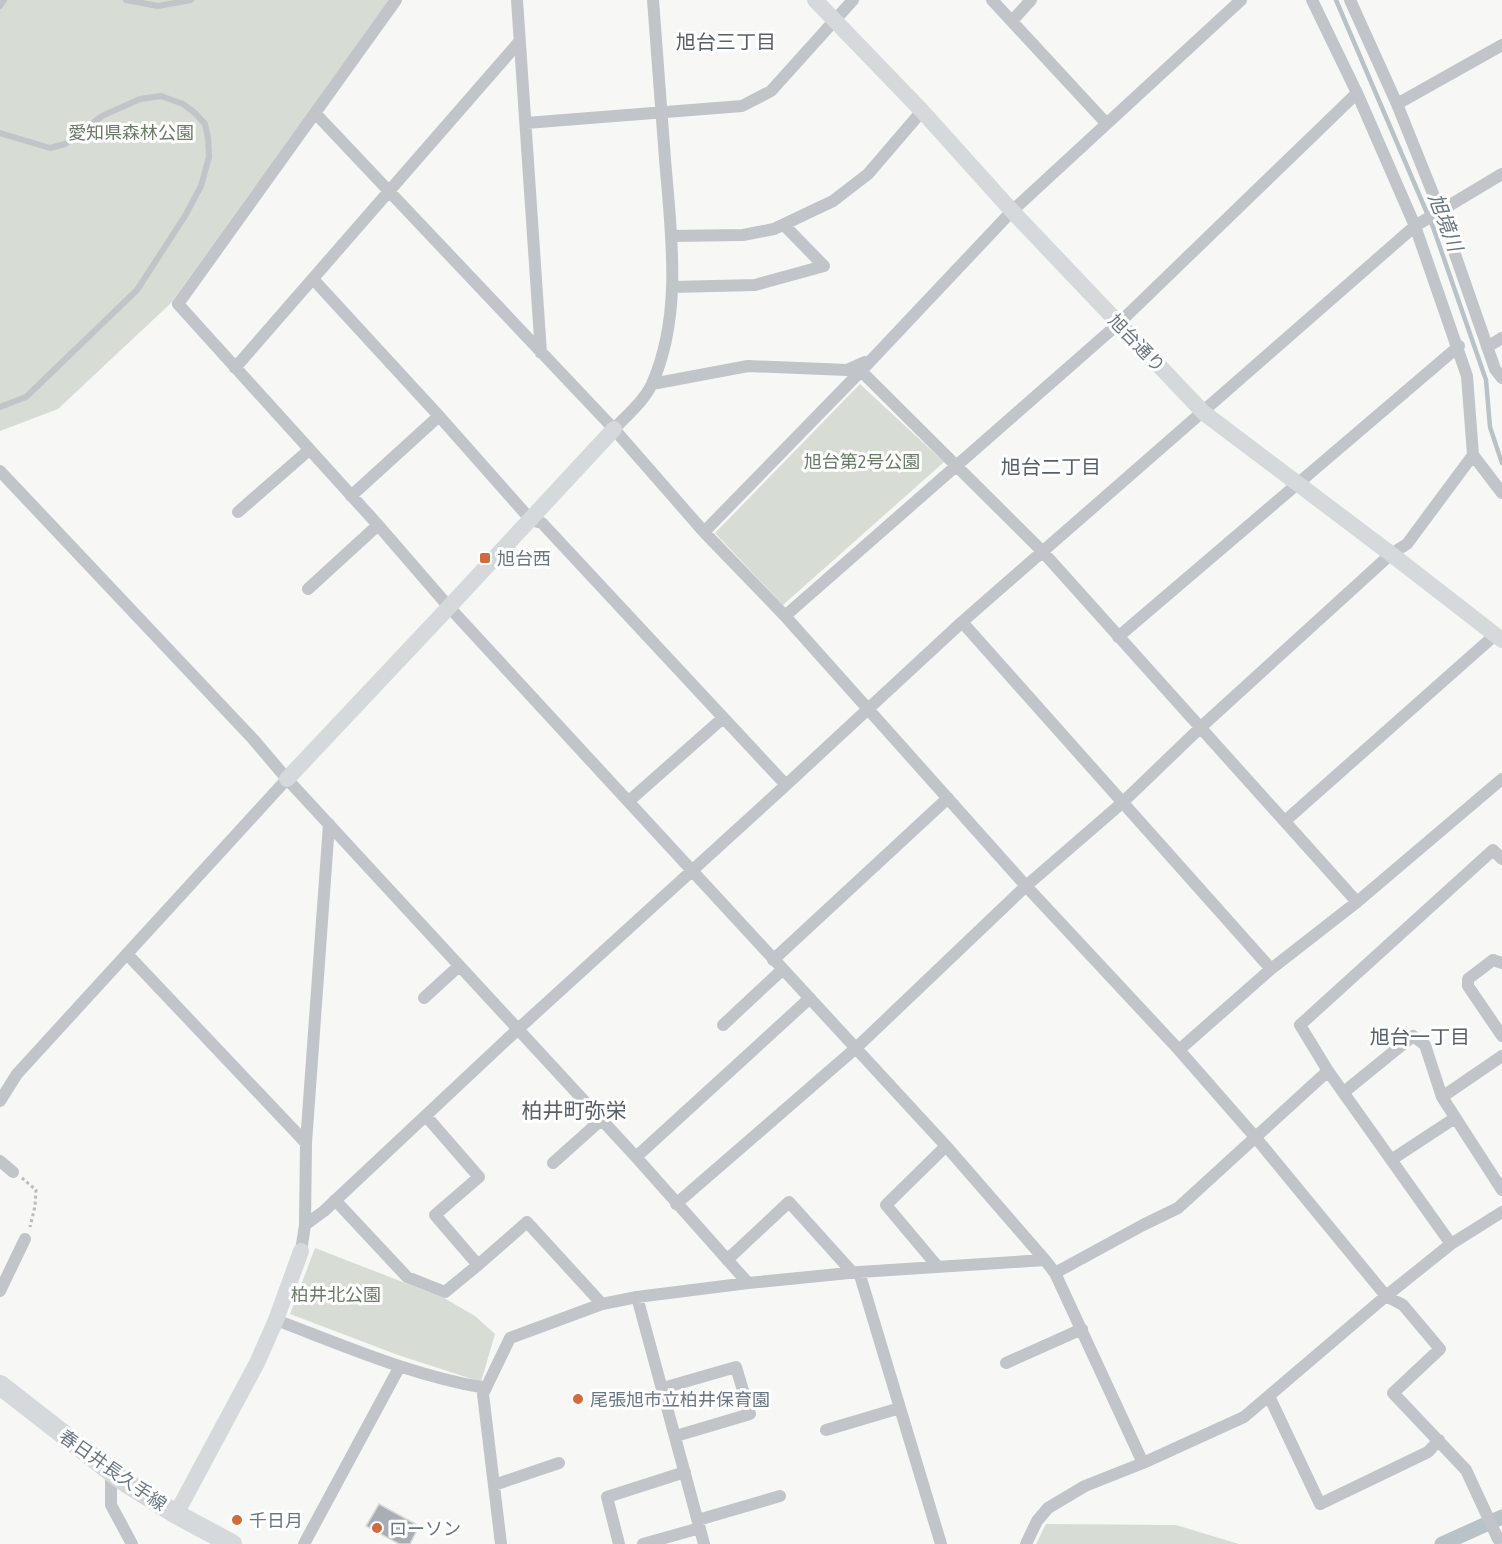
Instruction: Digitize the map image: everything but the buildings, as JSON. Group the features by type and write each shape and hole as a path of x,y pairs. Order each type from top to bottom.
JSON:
{"main road":[{"name":"春日井長久手線","path":"0,1385 111,1472 176,1514 232,1544"}],"street":[{"path":"396,0 178,304 449,607 946,1146 1045,1260 1055,1273 1143,1463"},
{"path":"517,0 541,353"},
{"path":"0,1101 16,1074 287,779 531,520 643,398 652,384 665,341 673,287 672,236 653,0"},
{"name":"旭台通り","path":"815,0 922,111 1012,211 1203,413 1392,554 1498,638"},
{"path":"526,123 742,106 771,91 853,0"},
{"path":"992,0 1106,123"},
{"path":"1011,21 1031,0"},
{"path":"704,532 1012,211 1241,0"},
{"path":"1312,0 1418,224 1467,376 1473,455 1502,493"},
{"path":"1350,0 1397,104 1495,369 1502,378"},
{"path":"235,368 519,42"},
{"path":"1397,104 1502,45"},
{"path":"785,616 1118,324 1357,93"},
{"path":"672,236 743,235 774,229 833,201 868,174 922,111"},
{"path":"316,114 614,429 704,532 785,616 1026,886 1179,1050 1256,1138 1386,1296 1403,1305 1440,1349 1393,1393 1466,1470 1496,1540"},
{"path":"305,1226 1042,551 1418,224 1502,174"},
{"path":"673,287 755,285 824,266 784,225"},
{"path":"313,279 531,520 542,523 786,786"},
{"path":"1487,347 1502,338"},
{"path":"1118,637 1458,346"},
{"path":"652,384 748,366 847,370 865,366"},
{"path":"865,366 1042,551 1357,902"},
{"path":"351,496 439,416"},
{"path":"238,512 309,450"},
{"path":"676,1204 856,1048 1026,886 1122,803 1201,727 1392,554 1407,544 1473,455"},
{"path":"0,471 253,739 287,779 636,1157 748,1283"},
{"path":"308,590 378,525"},
{"path":"962,622 1271,969"},
{"path":"1285,821 1498,638"},
{"path":"629,801 723,718"},
{"path":"1179,1050 1271,969 1357,902 1502,780"},
{"path":"723,1025 778,965 948,798"},
{"path":"176,1514 237,1403 276,1320 301,1251 305,1226 306,1143 329,824"},
{"path":"1451,1244 1328,1071 1300,1025 1493,850 1502,859"},
{"path":"127,954 306,1143"},
{"path":"1502,963 1493,960 1468,979 1468,986 1502,1036"},
{"path":"424,998 459,966"},
{"path":"636,1157 810,998"},
{"path":"1344,1092 1413,1036 1425,1045 1442,1097 1502,1190"},
{"path":"1442,1097 1500,1062"},
{"path":"1055,1273 1178,1208 1328,1071"},
{"path":"426,1116 479,1177 435,1215 478,1265"},
{"path":"1391,1160 1455,1118"},
{"path":"553,1163 601,1120"},
{"path":"938,1267 886,1205 946,1146"},
{"path":"0,1161 13,1172"},
{"path":"335,1200 407,1278 445,1292 527,1222 602,1304"},
{"path":"727,1260 789,1202 856,1272 941,1544"},
{"path":"1026,1544 1037,1521 1048,1508 1085,1486 1143,1463 1244,1417 1451,1244 1502,1212"},
{"path":"0,1291 25,1239"},
{"path":"501,1544 483,1394 510,1338 602,1304 637,1297 856,1272 1045,1260"},
{"path":"637,1297 704,1544"},
{"path":"276,1320 400,1366 455,1383 486,1388"},
{"path":"1006,1363 1082,1329"},
{"path":"304,1544 400,1366"},
{"path":"663,1388 736,1367 750,1414 676,1436"},
{"path":"1269,1396 1320,1504 1428,1452 1439,1440"},
{"path":"826,1430 900,1408"},
{"path":"494,1485 559,1463"},
{"path":"111,1472 111,1505 132,1544"},
{"path":"619,1544 607,1497 685,1472"},
{"path":"643,1544 780,1496"}],"lane":[{"path":"0,6 4,0"},
{"path":"126,0 158,6 191,0"},
{"path":"0,133 51,148 65,144 102,116 140,99 161,96 183,104 205,124 209,157 201,186 185,216 137,290 26,397 0,407"}],"path":[{"path":"13,1172 36,1190 35,1206 25,1239"}],"green space":[{"name":"愛知県森林公園","path":"0,0 389,0 171,303 58,409 0,431"},
{"name":"旭台第2号公園","path":"860,384 944,462 783,605 715,533"},
{"name":"柏井北公園","path":"315,1248 444,1298 475,1316 495,1334 481,1382 398,1355 290,1314"},
{"path":"1046,1524 1176,1525 1239,1544 1036,1544"}],"waterway":[{"name":"旭境川","path":"1336,0 1433,227 1486,380 1490,427 1502,463"},
{"path":"1442,1544 1502,1517"}],"place":[{"name":"旭台西","path":"485,558"},
{"name":"尾張旭市立柏井保育園","path":"578,1399"},
{"name":"千日月","path":"237,1520"},
{"name":"ローソン","path":"377,1528"}],"district":[{"name":"旭台三丁目","path":"726,41"},
{"name":"旭台二丁目","path":"1051,466"},
{"name":"旭台一丁目","path":"1420,1036"},
{"name":"柏井町弥栄","path":"574,1110"}]}
